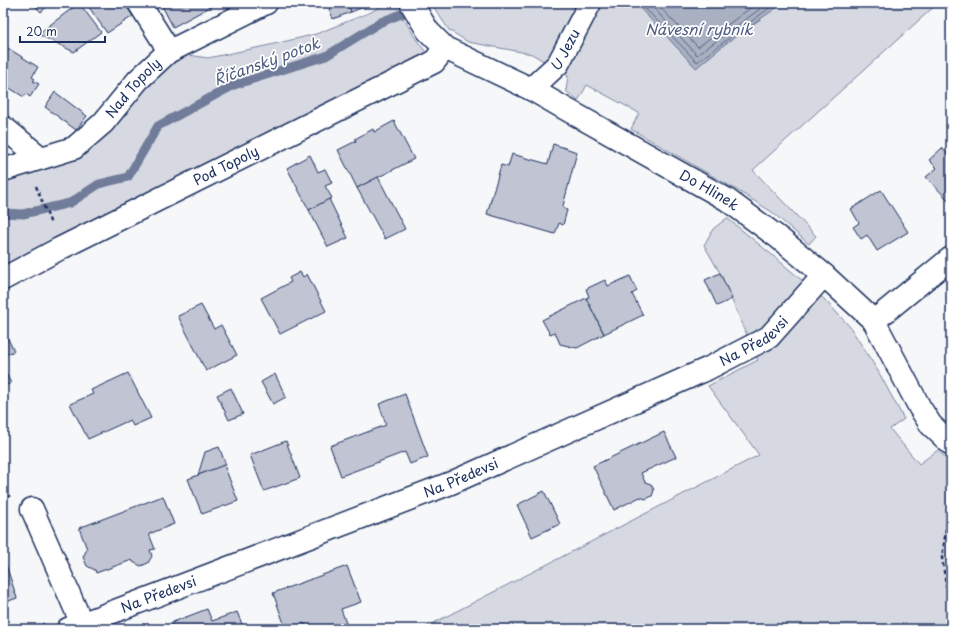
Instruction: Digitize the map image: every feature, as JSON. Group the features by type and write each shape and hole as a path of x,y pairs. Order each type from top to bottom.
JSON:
{"street":[{"path":"139,3 163,41 168,52"},
{"name":"Nad Topoly","path":"3,170 74,148 103,123 138,80 168,52 266,3"},
{"name":"Do Hlinek","path":"411,3 428,31 445,48 531,89 726,199 779,238 824,274 874,321 920,408 931,425 951,444"},
{"name":"U Jezu","path":"531,89 558,64 590,3"},
{"name":"Pod Topoly","path":"3,279 434,62 445,48"},
{"path":"3,127 41,158"},
{"path":"874,321 951,258"},
{"name":"Na Předevsi","path":"76,622 451,483 707,369 769,337 824,274"},
{"path":"32,509 76,622"}],"path":[{"path":"34,179 50,223"},
{"path":"951,501 948,507 942,558 951,617"},
{"path":"29,629 76,622"}],"shaded area":[{"path":"387,3 394,3 418,42 434,62 3,279 3,170 75,148 168,52 208,58 270,45 316,34 371,12"},
{"path":"431,3 640,3 640,8 696,68 725,44 783,3 938,3 753,170 816,236 809,244 772,212 631,129 639,113 587,85 578,101 566,91 568,76 532,54 468,42 449,30"},
{"path":"727,218 825,300 850,327 878,371 904,419 890,429 919,464 938,450 951,464 951,629 422,629 759,455 708,386 758,360 720,273 704,245 713,229"}],"water":[{"name":"Návesní rybník","path":"640,3 783,3 725,44 696,68 640,8"}],"building":[{"path":"32,3 51,3 41,12"},
{"path":"79,3 101,32 74,52 38,34"},
{"path":"86,3 124,3 133,16 107,33"},
{"path":"211,3 212,6 173,27 161,4"},
{"path":"327,3 348,3 351,12 333,19"},
{"path":"348,3 365,3 366,6 351,12"},
{"path":"365,3 375,3 366,6"},
{"path":"6,47 38,67 32,77 35,79 33,81 39,84 30,97 26,94 24,97 3,84 3,51"},
{"path":"55,92 87,116 76,130 45,107"},
{"path":"394,121 414,159 357,188 338,150 356,141 355,139 373,129 374,132"},
{"path":"553,144 577,152 563,206 563,208 567,210 563,225 559,223 555,234 487,214 501,165 508,167 512,154 548,164"},
{"path":"942,148 949,156 951,154 950,202 926,177 937,168 929,160"},
{"path":"310,155 318,172 325,169 332,183 325,186 332,198 309,210 287,168"},
{"path":"378,177 405,229 385,239 357,188"},
{"path":"881,190 908,232 877,251 867,235 861,239 853,227 859,223 851,209"},
{"path":"329,199 348,238 328,247 309,210"},
{"path":"300,272 303,277 307,274 326,311 280,334 261,298 291,282 289,278"},
{"path":"720,273 732,299 717,306 705,280"},
{"path":"630,276 637,291 632,294 643,315 604,334 586,298 589,297 586,289 605,280 608,286"},
{"path":"586,298 604,334 577,348 560,344 555,332 550,334 542,320"},
{"path":"201,305 214,329 221,325 237,355 206,371 178,316"},
{"path":"3,329 14,351 3,356"},
{"path":"3,368 11,383 3,387"},
{"path":"128,373 151,418 133,426 130,420 88,439 70,404 93,394 91,390"},
{"path":"275,374 286,397 273,404 261,382"},
{"path":"231,388 243,414 229,420 217,395"},
{"path":"405,394 428,457 410,464 405,452 341,476 330,446 386,425 379,404"},
{"path":"664,432 676,457 641,473 645,482 651,484 654,490 652,496 646,499 640,497 614,510 593,466"},
{"path":"286,441 300,478 264,491 250,455"},
{"path":"219,447 226,465 198,475 205,452"},
{"path":"224,465 238,501 202,514 188,479"},
{"path":"544,491 560,524 532,537 517,505"},
{"path":"163,496 174,524 149,534 155,549 150,550 152,556 148,563 141,566 132,560 96,573 95,570 87,566 83,557 87,549 79,528"},
{"path":"3,556 17,598 3,603"},
{"path":"347,566 361,602 341,609 348,629 307,629 304,623 286,629 273,593"},
{"path":"207,609 212,621 237,612 244,629 165,629 171,627 173,622"}],"waterway":[{"name":"Říčanský potok","path":"3,213 23,214 70,203 99,184 128,177 158,126 234,85 326,56 381,22 429,3"}]}
